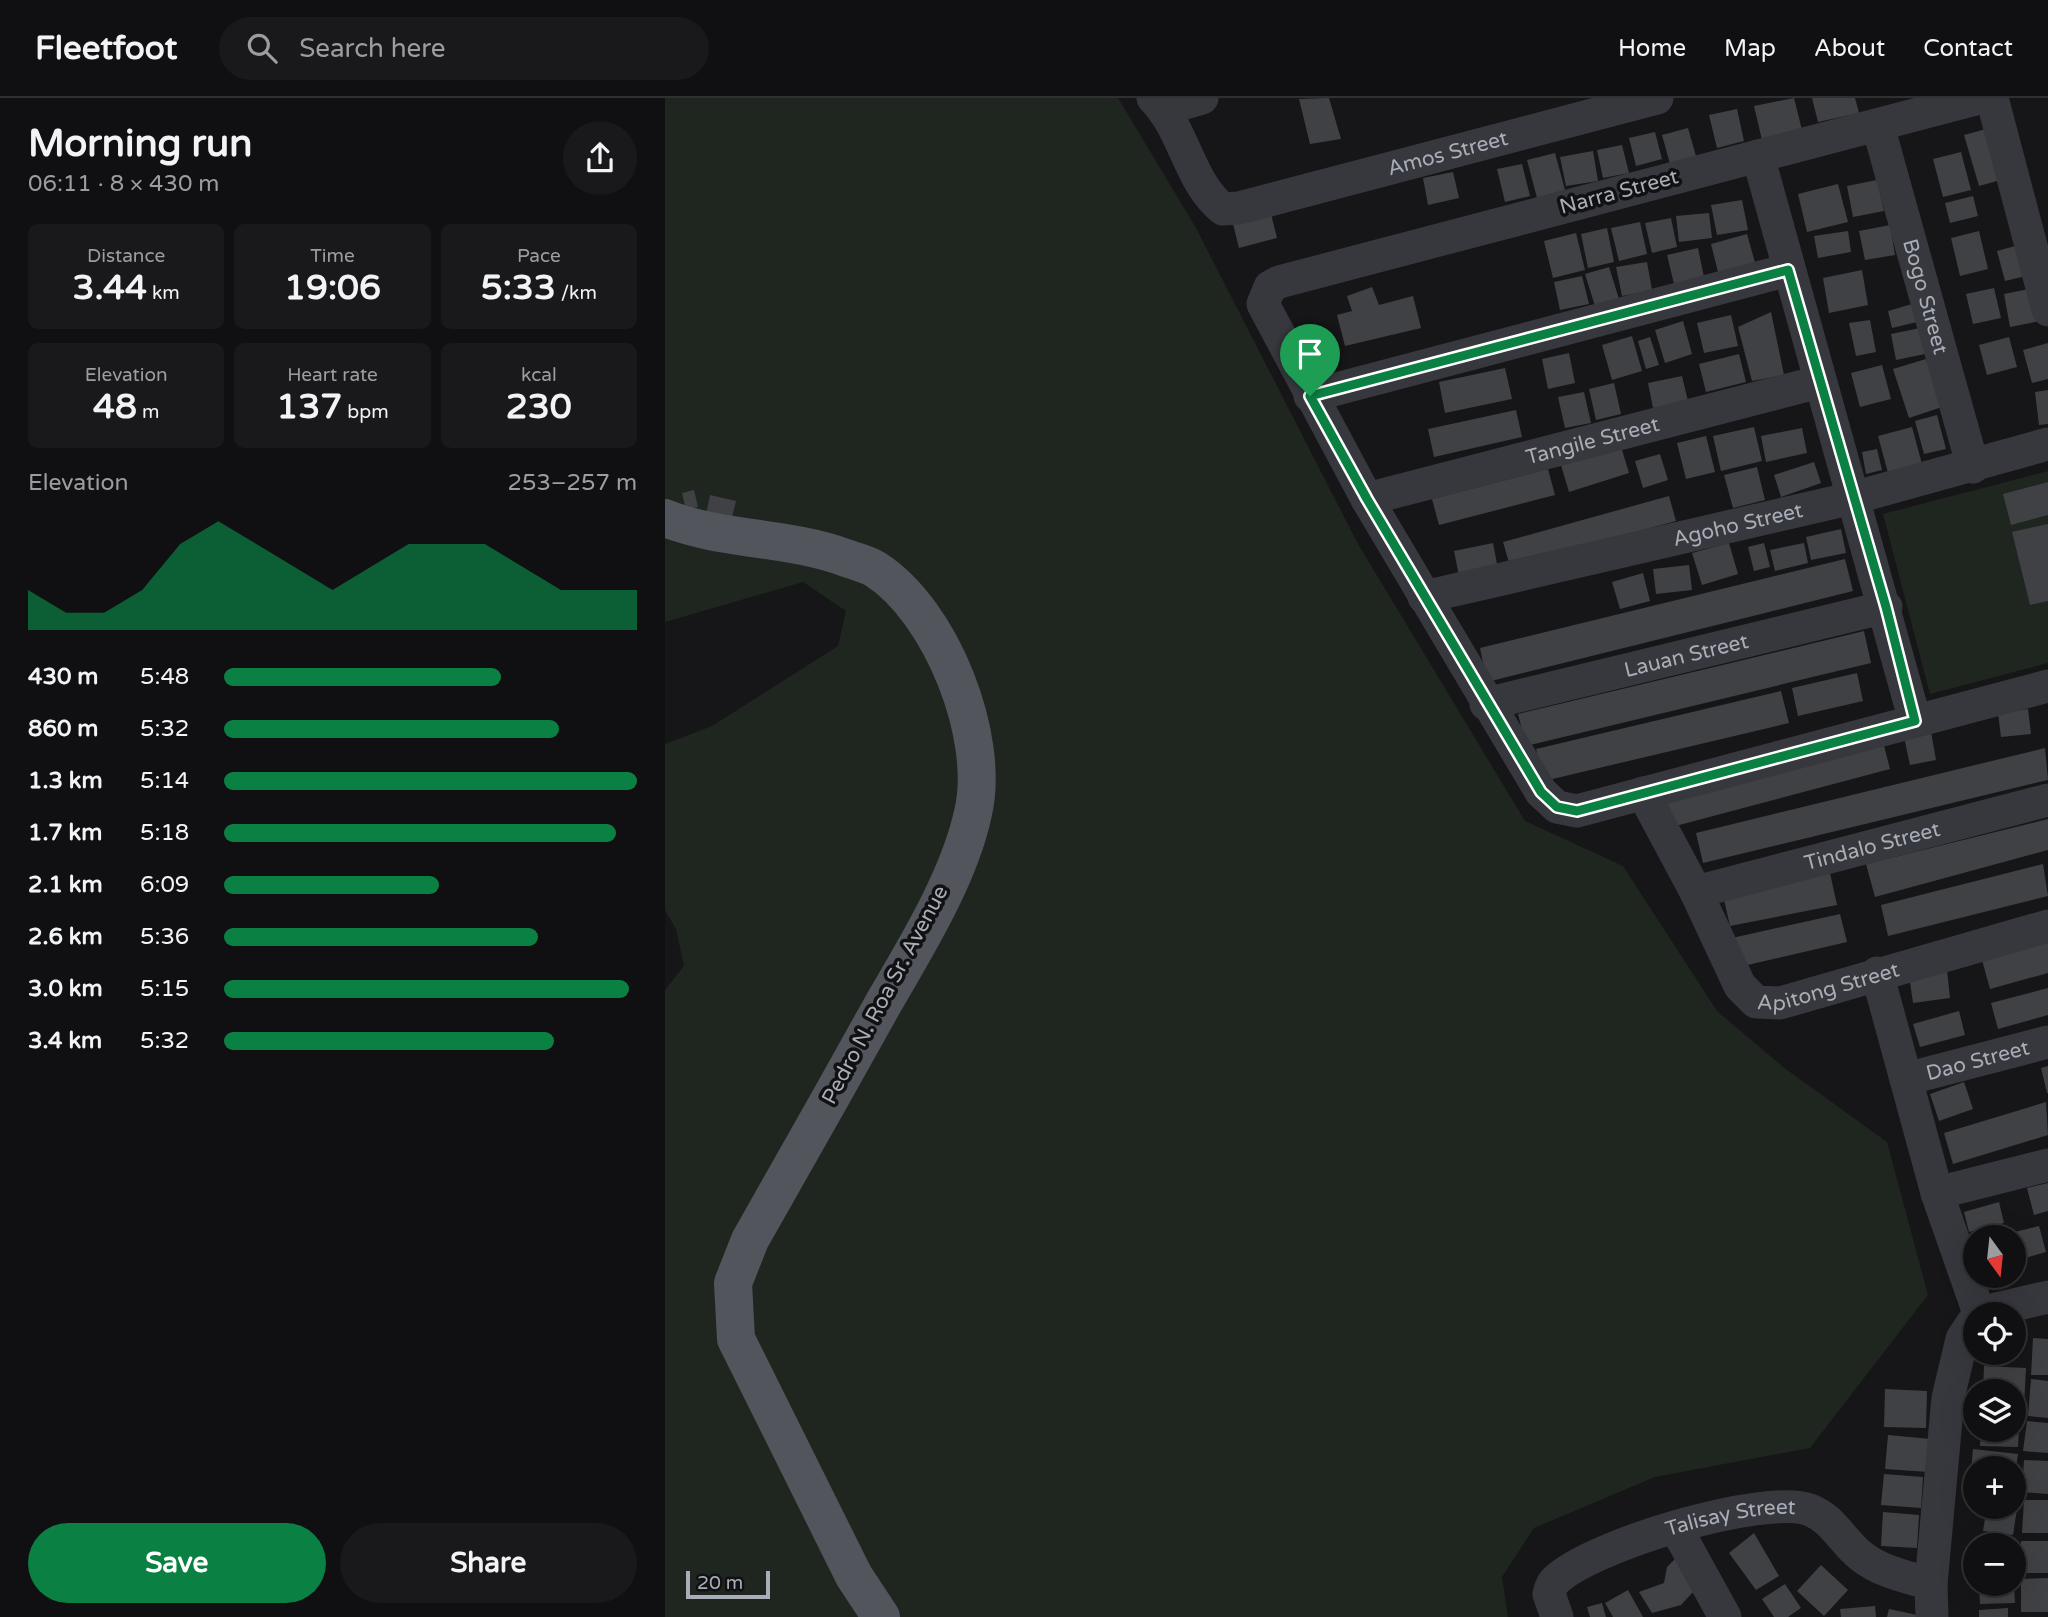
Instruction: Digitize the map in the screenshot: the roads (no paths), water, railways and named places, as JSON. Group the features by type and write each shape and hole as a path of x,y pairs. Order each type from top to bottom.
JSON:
{"main road":[{"name":"Pedro N. Roa Sr. Avenue","path":"665,518 738,535 821,549 874,568 899,587 950,661 963,695 976,776 974,811 964,848 912,954 750,1240 733,1283 736,1339 854,1576 881,1617"}],"street":[{"path":"1158,103 1202,98"},
{"name":"Amos Street","path":"1158,103 1211,199 1223,209 1239,208 1657,98"},
{"name":"Narra Street","path":"1310,396 1266,314 1264,296 1279,282 1878,127 1979,98"},
{"path":"1992,98 2033,198 2048,310"},
{"name":"Bogo Street","path":"1878,127 1973,467"},
{"path":"1758,156 1819,382 1886,607 1915,721"},
{"path":"1788,270 1310,396 1486,704 1541,792 1557,807 1577,811 2048,686"},
{"name":"Tangile Street","path":"1367,499 1819,382"},
{"name":"Agoho Street","path":"1424,597 1853,498 1973,467 2048,444"},
{"name":"Lauan Street","path":"1486,704 1886,607"},
{"name":"Apitong Street","path":"1643,793 1696,892 1740,986 1756,1002 1780,1003 2048,926"},
{"name":"Tindalo Street","path":"1696,892 2048,800"},
{"path":"1877,973 1937,1193 1974,1302"},
{"name":"Dao Street","path":"1906,1079 2048,1042"},
{"path":"1937,1193 2048,1165"},
{"path":"2026,1303 2048,1297"},
{"path":"1932,1617 1931,1584 1952,1370 1963,1338"},
{"name":"Talisay Street","path":"1557,1617 1549,1594 1554,1581 1576,1566 1676,1528 1740,1510 1777,1506 1809,1510 1829,1521 1848,1544 1875,1566 1931,1584"},
{"path":"1676,1528 1725,1617"}]}
